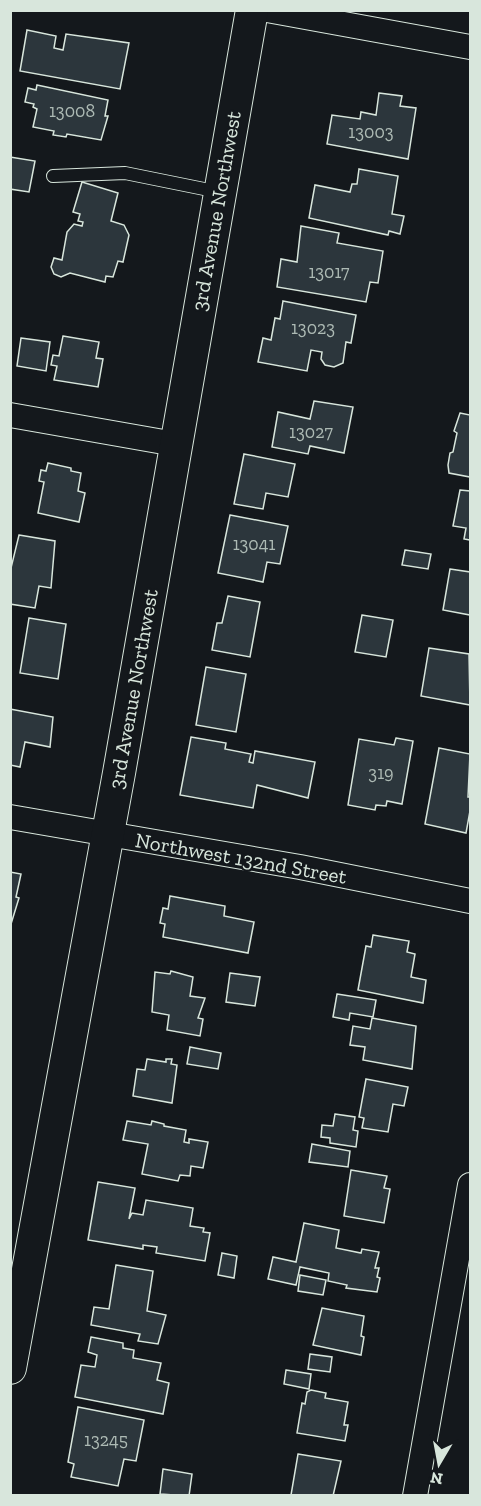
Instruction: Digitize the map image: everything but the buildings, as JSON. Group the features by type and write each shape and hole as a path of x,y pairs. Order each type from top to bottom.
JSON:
{"street":[{"name":"3rd Avenue Northwest","path":"10,1368 107,834 252,10"},
{"path":"267,10 471,47"},
{"path":"10,415 175,444"},
{"name":"Northwest 132nd Street","path":"10,817 300,867 471,901"},
{"path":"415,1496 471,1185"}],"lane":[{"path":"53,176 125,173 220,192"}]}
